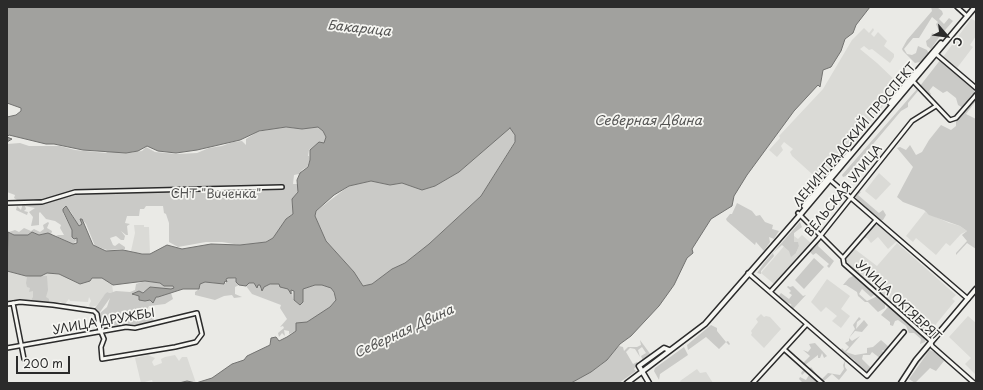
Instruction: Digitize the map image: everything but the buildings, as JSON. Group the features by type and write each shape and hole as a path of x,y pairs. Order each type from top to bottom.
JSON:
{"main road":[{"name":"ЛЕНИНГРАДСКИЙ ПРОСПЕКТ","path":"623,383 642,371 706,324 935,53 971,7"},
{"name":"ЛЕНИНГРАДСКИЙ ПРОСПЕКТ","path":"966,15 975,7"},
{"path":"902,383 911,367 976,289"},
{"path":"650,383 642,371 638,368 664,348 669,350"},
{"name":"ЛЕНИНГРАДСКИЙ ПРОСПЕКТ","path":"627,383 669,350 674,348"}],"street":[{"path":"957,7 966,15"},
{"path":"935,53 976,87"},
{"path":"912,80 951,120 956,118 975,95"},
{"name":"ВЕЛЬСКАЯ УЛИЦА","path":"770,292 851,198 912,121 936,106"},
{"path":"829,179 968,299"},
{"path":"7,203 42,202 54,199 69,192 282,188"},
{"name":"УЛИЦА ОКТЯБРЯТ","path":"800,214 843,258 844,264 930,340 930,343 974,383"},
{"path":"843,258 876,220"},
{"path":"748,274 867,376 904,332"},
{"path":"14,303 24,359"},
{"path":"7,304 53,305 94,311 97,314 100,332"},
{"name":"УЛИЦА ДРУЖБЫ","path":"7,348 126,327 135,328 197,313 202,334 196,342 165,350 102,359 101,350 104,339 100,332"},
{"path":"753,383 785,350 807,324"},
{"path":"785,350 822,383"}],"shaded area":[{"path":"971,19 976,21 976,36 970,45 973,47 957,68 943,57"},
{"path":"864,28 869,33 873,28 874,30 871,34 874,37 878,32 887,41 884,46 894,54 894,57 890,63 872,49 869,50 864,46 860,49 898,83 890,92 887,101 821,182 792,156 790,152 793,149 784,142 781,146 783,150 777,157 769,150 780,138 779,136 823,89 852,40"},
{"path":"879,173 891,184 876,200 865,191"},
{"path":"925,212 949,223 960,226 967,231 961,234 950,246 946,243 936,255 916,238 913,242 906,236"},
{"path":"874,222 897,241 888,249 878,237 871,243 867,238 863,238 862,236"},
{"path":"134,225 144,225 144,227 149,227 150,254 131,251 135,233"},
{"path":"802,235 812,244 774,284 761,273 785,245 796,253 799,246 798,243 794,242 794,236 798,239"},
{"path":"897,243 956,295 952,299 955,301 932,329 928,327 922,335 847,268 848,263 843,257 852,247 877,266"},
{"path":"7,271 26,276 44,275 47,273 59,274 80,284 92,278 105,278 112,284 113,292 107,292 96,306 90,307 89,305 91,301 89,297 88,302 70,301 69,299 65,304 60,302 49,304 40,302 7,302"},
{"path":"827,279 850,296 841,309 850,316 841,328 832,321 837,316 826,307 821,312 811,302"},
{"path":"138,310 140,313 130,319 128,324 131,325 132,328 126,327 107,330 108,325 122,319 122,315 120,314 122,311"},
{"path":"761,314 764,317 770,317 781,329 764,348 751,335 751,331 758,322 756,319"},
{"path":"968,316 976,323 976,375 965,364 971,358 949,337"},
{"path":"148,355 155,358 152,362 154,366 162,363 161,359 165,357 175,355 179,361 182,357 187,357 196,383 187,381 179,383 153,383 152,380 141,383 135,358"},
{"path":"697,369 700,373 706,372 713,383 681,383 680,381"}],"green space":[{"path":"931,7 937,7 942,11 943,14 939,19 944,24 949,18 953,21 931,49 927,46 926,41 930,38 932,33 936,35 939,31 936,24 938,22 932,17 919,38 913,38 904,49 907,54 912,55 916,53 918,46 927,50 929,54 920,62 915,63 902,49 907,40 932,11"},
{"path":"941,59 975,89 974,95 972,94 963,108 958,105 956,98 947,91 943,93 933,86 929,91 931,94 930,96 920,86"},
{"path":"917,89 918,91 908,103 908,107 901,111 846,176 843,177 842,175"},
{"path":"976,97 976,101 966,114 976,119 976,249 967,243 956,255 956,253 967,241 962,235 967,231 960,226 929,215 924,210 903,202 897,197 913,167 897,148 900,147 906,150 910,145 916,155 922,152 941,125 951,130 956,126 956,120"},
{"name":"СНТ \"Виченка\"","path":"282,127 302,129 318,127 322,130 326,137 324,143 317,144 309,150 308,156 310,160 307,167 299,174 294,175 293,184 298,184 299,189 292,201 293,214 286,219 273,238 265,242 240,245 222,242 206,242 178,247 169,242 169,223 166,214 164,213 163,206 146,206 144,209 140,209 139,216 127,216 125,223 130,224 127,226 128,235 121,231 125,236 124,240 121,240 116,236 110,238 113,245 115,246 119,243 125,247 125,249 107,250 95,246 86,224 81,218 82,225 78,225 71,212 66,207 63,209 63,213 72,230 72,237 74,240 76,237 77,240 73,244 56,236 64,235 60,228 61,225 55,221 46,219 40,212 39,225 31,226 33,217 29,212 35,208 25,206 26,209 24,211 28,212 27,215 16,210 17,206 21,210 23,203 44,200 20,202 14,198 15,195 7,192 7,144 20,143 29,146 60,146 75,150 106,153 108,151 126,153 142,151 146,147 155,152 177,154 197,153 209,148 222,146 233,142 242,141 246,145 246,139 257,132"},
{"path":"508,129 511,129 515,135 515,141 481,196 429,244 405,263 392,269 372,284 363,286 354,272 326,241 315,216 316,211 349,186 371,181 390,185 402,183 422,190 435,186 459,172"},
{"path":"858,191 861,192 858,195 879,213 883,210 886,215 883,220 879,221 878,218 874,217 854,200 854,197 863,204 854,196"},
{"path":"737,203 752,211 756,216 760,215 765,222 773,225 772,229 779,231 774,239 769,237 770,242 764,251 756,242 755,245 727,221 726,219 730,214 732,214"},
{"path":"48,222 47,228 52,231 51,235 48,233 39,235 33,232 28,235 14,235 9,232 15,230 19,232 24,228 31,231 34,229 40,232 44,229 43,225"},
{"path":"800,222 802,227 794,233 794,242 798,242 799,246 796,253 791,257 789,251 782,245 773,253 774,256 761,271 761,274 757,273 764,263"},
{"path":"817,241 819,242 818,246 834,261 829,268 827,266 829,264 816,253 813,255 809,251"},
{"path":"814,258 824,267 804,289 795,280"},
{"path":"855,275 875,294 871,297 862,289 859,294 867,301 878,296 885,302 885,308 878,312 868,302 865,302 858,296 857,292 846,285 843,285 849,278"},
{"path":"47,276 48,290 46,297 49,299 49,303 30,302 33,297 33,291 29,292 30,288 27,287 26,283 27,277"},
{"path":"227,278 237,279 236,282 239,285 235,287 235,294 242,297 234,298 232,295 224,296 215,300 195,295 195,292 199,289 200,283 205,282 224,284 227,282"},
{"path":"145,281 174,287 172,289 165,290 152,287 141,293 139,291 133,295 139,296 139,300 150,300 153,302 156,297 171,293 173,299 165,304 149,306 144,315 154,318 153,321 141,325 128,324 128,320 138,316 140,312 122,311 120,314 123,317 119,325 108,325 107,330 101,331 98,315 107,307 110,298 100,312 97,312 95,308 105,294 107,292 110,293 116,291 130,292 135,290 136,284"},
{"path":"249,283 256,284 257,288 257,285 261,285 260,288 262,291 264,287 271,284 279,284 280,287 288,289 291,294 292,290 293,299 300,305 303,302 303,289 315,285 323,285 332,288 336,300 330,307 315,318 306,323 296,323 296,331 289,334 289,331 284,330 285,336 282,333 279,337 278,333 284,328 283,326 280,327 287,319 280,308 281,305 252,294 246,286"},
{"path":"793,286 803,296 806,295 792,310 791,304 784,302 778,297 781,293 789,299 792,295 789,293 791,291 787,287"},
{"path":"888,307 892,308 919,332 926,339 925,342 920,344 921,339 914,333 909,333 906,326 898,320 895,321 893,326 890,325 890,322 881,315"},
{"path":"859,317 861,319 857,322 856,329 864,320 868,325 862,332 855,331 849,338 855,329 853,325"},
{"path":"711,325 717,328 717,331 726,342 719,349 706,337 688,350 687,345"},
{"path":"860,336 846,352 855,355 867,353 867,348 873,347 881,340 889,347 885,351 882,350 884,354 881,359 872,352 870,355 863,355 862,359 872,369 867,373 841,350 842,348 845,351 849,347 845,343 849,341 849,338 852,341"},
{"path":"640,340 651,355 643,361 641,356 646,353 642,347 638,350 640,357 635,349 630,348 626,352 633,364 637,362 638,364 634,369 636,371 619,383 571,383 601,365 619,346 623,347 624,351 628,347 637,347 641,345"},
{"path":"815,343 827,356 824,358 822,353 820,358 818,358 818,355 805,365 803,363 810,356 803,350 808,352 811,348 809,344"},
{"path":"684,347 688,355 660,374 659,380 654,371 655,368"},
{"path":"928,349 938,354 944,361 936,371 930,368 915,383 909,379 929,351 907,377"},
{"path":"844,356 849,361 845,362 845,367 847,370 839,380 832,374 824,381 826,383 821,380 828,373 840,375 844,369 843,365 846,359 844,357 840,359"},
{"path":"811,367 820,379 817,377 815,378 816,383 803,383 799,379 800,377 806,380 809,375 805,372 802,375 801,373 804,369 808,371"}],"water":[{"path":"7,7 870,7 856,25 853,33 845,39 841,51 831,67 823,70 820,87 818,85 794,111 747,175 734,196 732,206 711,219 692,249 693,253 687,258 674,285 659,306 631,336 620,344 607,360 591,372 571,383 196,383 212,378 232,364 244,360 247,356 270,345 271,338 276,337 279,341 287,337 296,331 296,323 307,322 330,307 336,300 334,292 331,288 322,285 315,285 303,289 303,302 300,305 294,300 294,291 291,290 291,294 288,289 280,287 279,284 270,284 264,287 262,291 260,285 258,285 257,288 254,283 249,283 246,286 239,285 236,282 236,278 228,278 226,279 227,282 225,281 224,284 205,282 200,284 199,289 183,289 156,297 153,303 150,300 139,300 139,296 132,294 139,291 143,293 150,287 171,289 174,288 173,286 164,286 160,283 145,281 113,285 102,278 92,278 90,281 80,284 59,274 47,273 41,276 26,276 7,271 8,232 14,235 28,235 32,232 39,235 48,233 73,244 77,243 77,238 74,239 72,237 72,230 63,211 66,206 79,226 82,224 80,219 82,219 93,245 106,251 123,250 150,254 167,245 182,249 211,244 240,245 266,242 273,238 286,219 293,214 292,199 298,192 297,180 300,173 308,167 310,150 319,142 324,143 326,137 323,131 318,127 302,129 286,127 259,131 240,140 197,150 176,153 158,151 147,146 138,151 126,153 83,150 54,144 46,144 9,135 7,137 7,117 16,115 21,111 21,108 7,103","holes":["510,128 515,135 515,142 481,196 429,244 405,263 392,269 372,284 363,286 354,272 326,241 315,216 316,211 334,195 349,186 371,181 390,185 402,183 422,190 435,186 459,172"]},
{"path":"7,137 12,139 7,142"},
{"path":"187,381 196,383 179,383"}],"water label":[{"name":"Бакарица","path":"359,29"},
{"name":"Северная Двина","path":"648,121"},
{"name":"Северная Двина","path":"404,332"}]}
